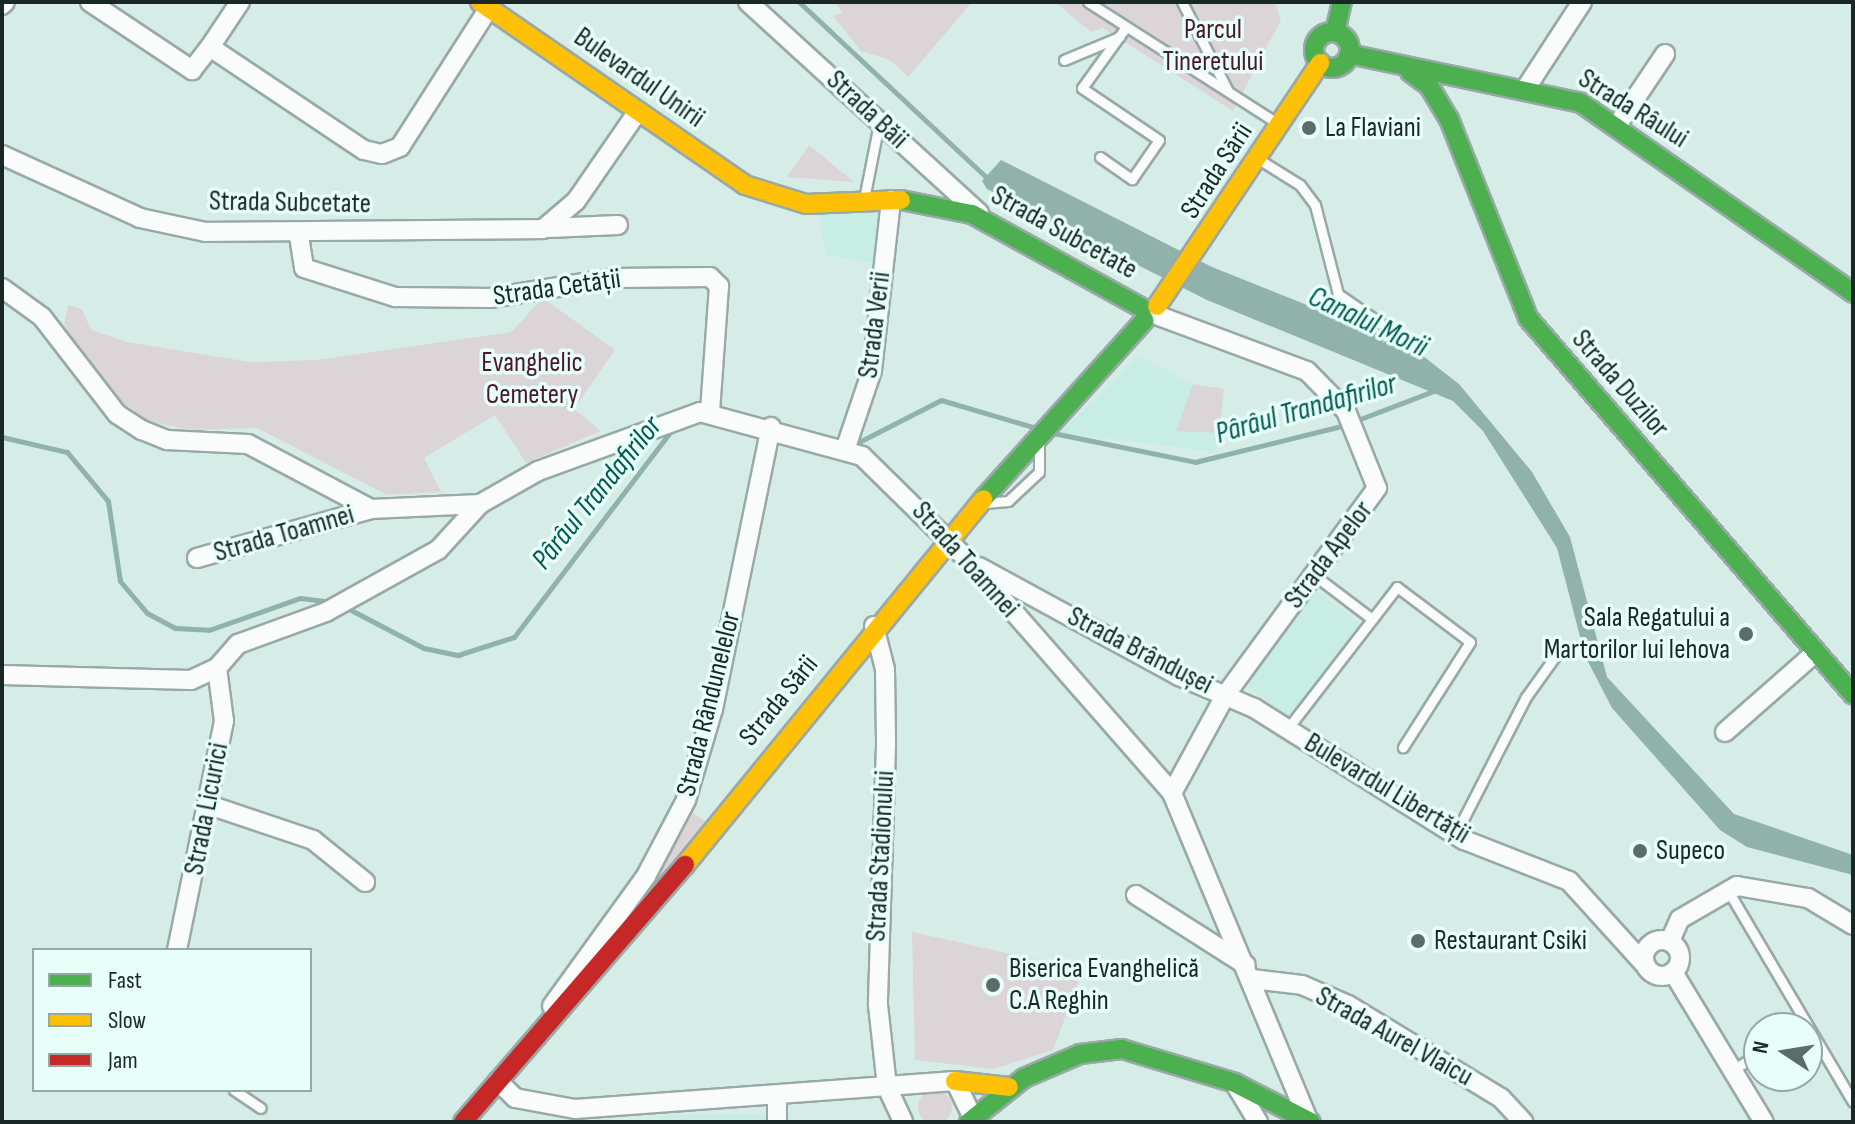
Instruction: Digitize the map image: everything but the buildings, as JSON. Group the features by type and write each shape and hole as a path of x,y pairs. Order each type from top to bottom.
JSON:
{"main road":[{"path":"1320,63 1336,67 1349,54 1335,32 1342,2"},
{"name":"Bulevardul Unirii","path":"484,5 638,111 769,195"},
{"name":"Strada Sării","path":"463,1122 679,872 947,539 1154,308 1204,243 1320,63 1315,44 1335,32"},
{"name":"Strada Râului","path":"1349,54 1410,72 1526,88 1569,98 1616,127 1853,293"},
{"name":"Strada Duzilor","path":"1410,72 1429,86 1449,119 1528,318 1853,694"},
{"name":"Strada Subcetate","path":"769,195 822,206 891,200 986,219 1154,308"},
{"path":"971,1120 1009,1087 1061,1061 1122,1049 1235,1083 1309,1120"},
{"path":"955,1081 1009,1087"}],"street":[{"path":"90,2 192,70 240,2"},
{"name":"Strada Băii","path":"748,2 986,219"},
{"path":"1526,88 1582,2"},
{"path":"210,47 364,150 382,154 400,147 484,5"},
{"path":"1616,127 1665,54"},
{"path":"543,229 576,201 638,111"},
{"name":"Strada Subcetate","path":"2,155 140,218 206,232 299,236 618,225"},
{"name":"Strada Verii","path":"854,451 872,370 891,200"},
{"name":"Strada Cetății","path":"299,236 304,268 395,297 490,298 615,278 710,277 719,286 710,412"},
{"name":"Strada Toamnei","path":"2,288 42,317 117,414 142,430 167,440 248,444 371,509"},
{"name":"Strada Apelor","path":"1154,308 1307,371 1346,411 1367,455 1375,497 1226,694 1172,793"},
{"name":"Strada Toamnei","path":"197,558 371,509 480,504 538,471 710,412 770,434 854,451 970,562 1172,793 1309,1120"},
{"name":"Strada Rândunelelor","path":"535,1035 646,876 686,800 713,709 770,434"},
{"path":"2,675 167,684 217,668 238,644 326,612 438,550 480,504"},
{"name":"Strada Brândușei","path":"970,562 1226,694"},
{"path":"1031,633 1052,605"},
{"name":"Strada Stadionului","path":"874,626 886,701 876,914 887,1087"},
{"path":"1725,732 1816,652"},
{"name":"Strada Licurici","path":"177,948 224,721 217,668"},
{"name":"Bulevardul Libertății","path":"1226,694 1288,728 1455,835 1569,881 1619,941 1646,966"},
{"path":"209,805 313,840 365,882"},
{"path":"1670,941 1680,919 1727,889 1749,886 1808,898 1853,925"},
{"path":"1136,895 1249,972"},
{"path":"1619,941 1648,947 1670,941"},
{"path":"1670,941 1680,954 1673,972"},
{"path":"1648,947 1646,966 1655,975 1673,972"},
{"name":"Strada Aurel Vlaicu","path":"1249,972 1302,985 1348,1005 1501,1098 1523,1122"},
{"path":"1673,972 1764,1122"},
{"path":"498,1081 515,1098 575,1109 777,1098 955,1081 971,1120"},
{"path":"1235,1083 1258,1122"},
{"path":"887,1087 903,1122"},
{"path":"777,1098 777,1122"}],"lane":[{"path":"1088,2 1280,125"},
{"path":"1182,2 1229,93"},
{"path":"1100,157 1132,179 1159,140 1082,88 1126,27"},
{"path":"1064,60 1119,37"},
{"path":"863,202 879,123"},
{"path":"1258,159 1300,185 1315,205 1338,294 1380,323"},
{"path":"1314,575 1372,619"},
{"path":"1288,728 1397,587 1470,642 1403,747"},
{"path":"1455,835 1526,697 1556,655"},
{"path":"1727,889 1795,1012"},
{"path":"1823,1056 1853,1102"},
{"path":"1733,1070 1743,1063"},
{"path":"237,1092 261,1108"}],"shaded area":[{"path":"1001,160 1212,267 1410,346 1459,384 1532,472 1570,537 1607,677 1734,814 1853,855 1853,875 1747,847 1720,830 1612,708 1585,656 1557,548 1483,431 1453,401 1207,300 987,189 982,181"},
{"path":"881,209 876,264 826,255 818,213"},
{"path":"1138,356 1201,388 1224,389 1217,452 1060,433"},
{"path":"1317,590 1360,624 1288,717 1244,683"},
{"path":"771,1114 768,1122 660,1122 661,1115"}],"green space":[{"path":"833,2 972,2 908,77 890,60 861,51 833,16 843,12"},
{"name":"Parcul Tineretului","path":"1055,2 1275,2 1281,20 1233,111 1103,28 1091,32"},
{"path":"809,145 854,182 787,177"},
{"name":"Evanghelic Cemetery","path":"543,298 615,350 574,409 601,431 526,463 495,415 424,458 441,492 387,495 257,428 192,430 145,421 109,390 64,325 68,305 82,309 91,330 127,342 250,362 317,360 511,332"},
{"path":"1193,384 1224,389 1219,433 1176,431"},
{"path":"689,810 714,828 602,959"},
{"path":"912,932 1083,970 1053,1050 993,1069 915,1060"},
{"path":"935,1090 947,1095 952,1107 947,1119 935,1124 923,1119 918,1107 923,1095"}],"waterway":[{"name":"Canalul Morii","path":"799,2 988,179"},
{"name":"Pârâul Trandafirilor","path":"1355,421 1439,389"},
{"name":"Pârâul Trandafirilor","path":"853,445 941,400 1036,428"},
{"name":"Pârâul Trandafirilor","path":"1053,433 1195,462 1346,425"},
{"name":"Pârâul Trandafirilor","path":"347,608 424,648 458,655 514,637 674,427"},
{"name":"Pârâul Trandafirilor","path":"2,437 67,452 108,501 120,581 147,613 175,628 209,630 300,598 334,602"}],"traffic: fast":[{"path":"1335,32 1342,2"},
{"path":"1332,32 1344,38 1350,50 1344,62 1332,68 1320,62 1314,50 1320,38 1332,32"},
{"path":"1349,54 1581,103 1853,293"},
{"path":"1410,72 1429,86 1449,119 1528,318 1853,694"},
{"path":"901,200 972,214 1142,308"},
{"path":"983,499 1145,320"},
{"path":"969,1122 1024,1078 1080,1054 1122,1049 1235,1083 1311,1122"}],"traffic: slow":[{"path":"480,2 745,185 806,204 901,200"},
{"path":"1157,306 1320,63"},
{"path":"685,865 983,499"},
{"path":"955,1081 1009,1087"}],"traffic: jam":[{"path":"463,1122 685,865"}],"place":[{"name":"La Flaviani","path":"1309,128"},
{"name":"Sala Regatului a Martorilor lui Iehova","path":"1746,634"},
{"name":"Supeco","path":"1640,851"},
{"name":"Restaurant Csiki","path":"1418,941"},
{"name":"Biserica Evanghelică C.A Reghin","path":"993,985"}]}
